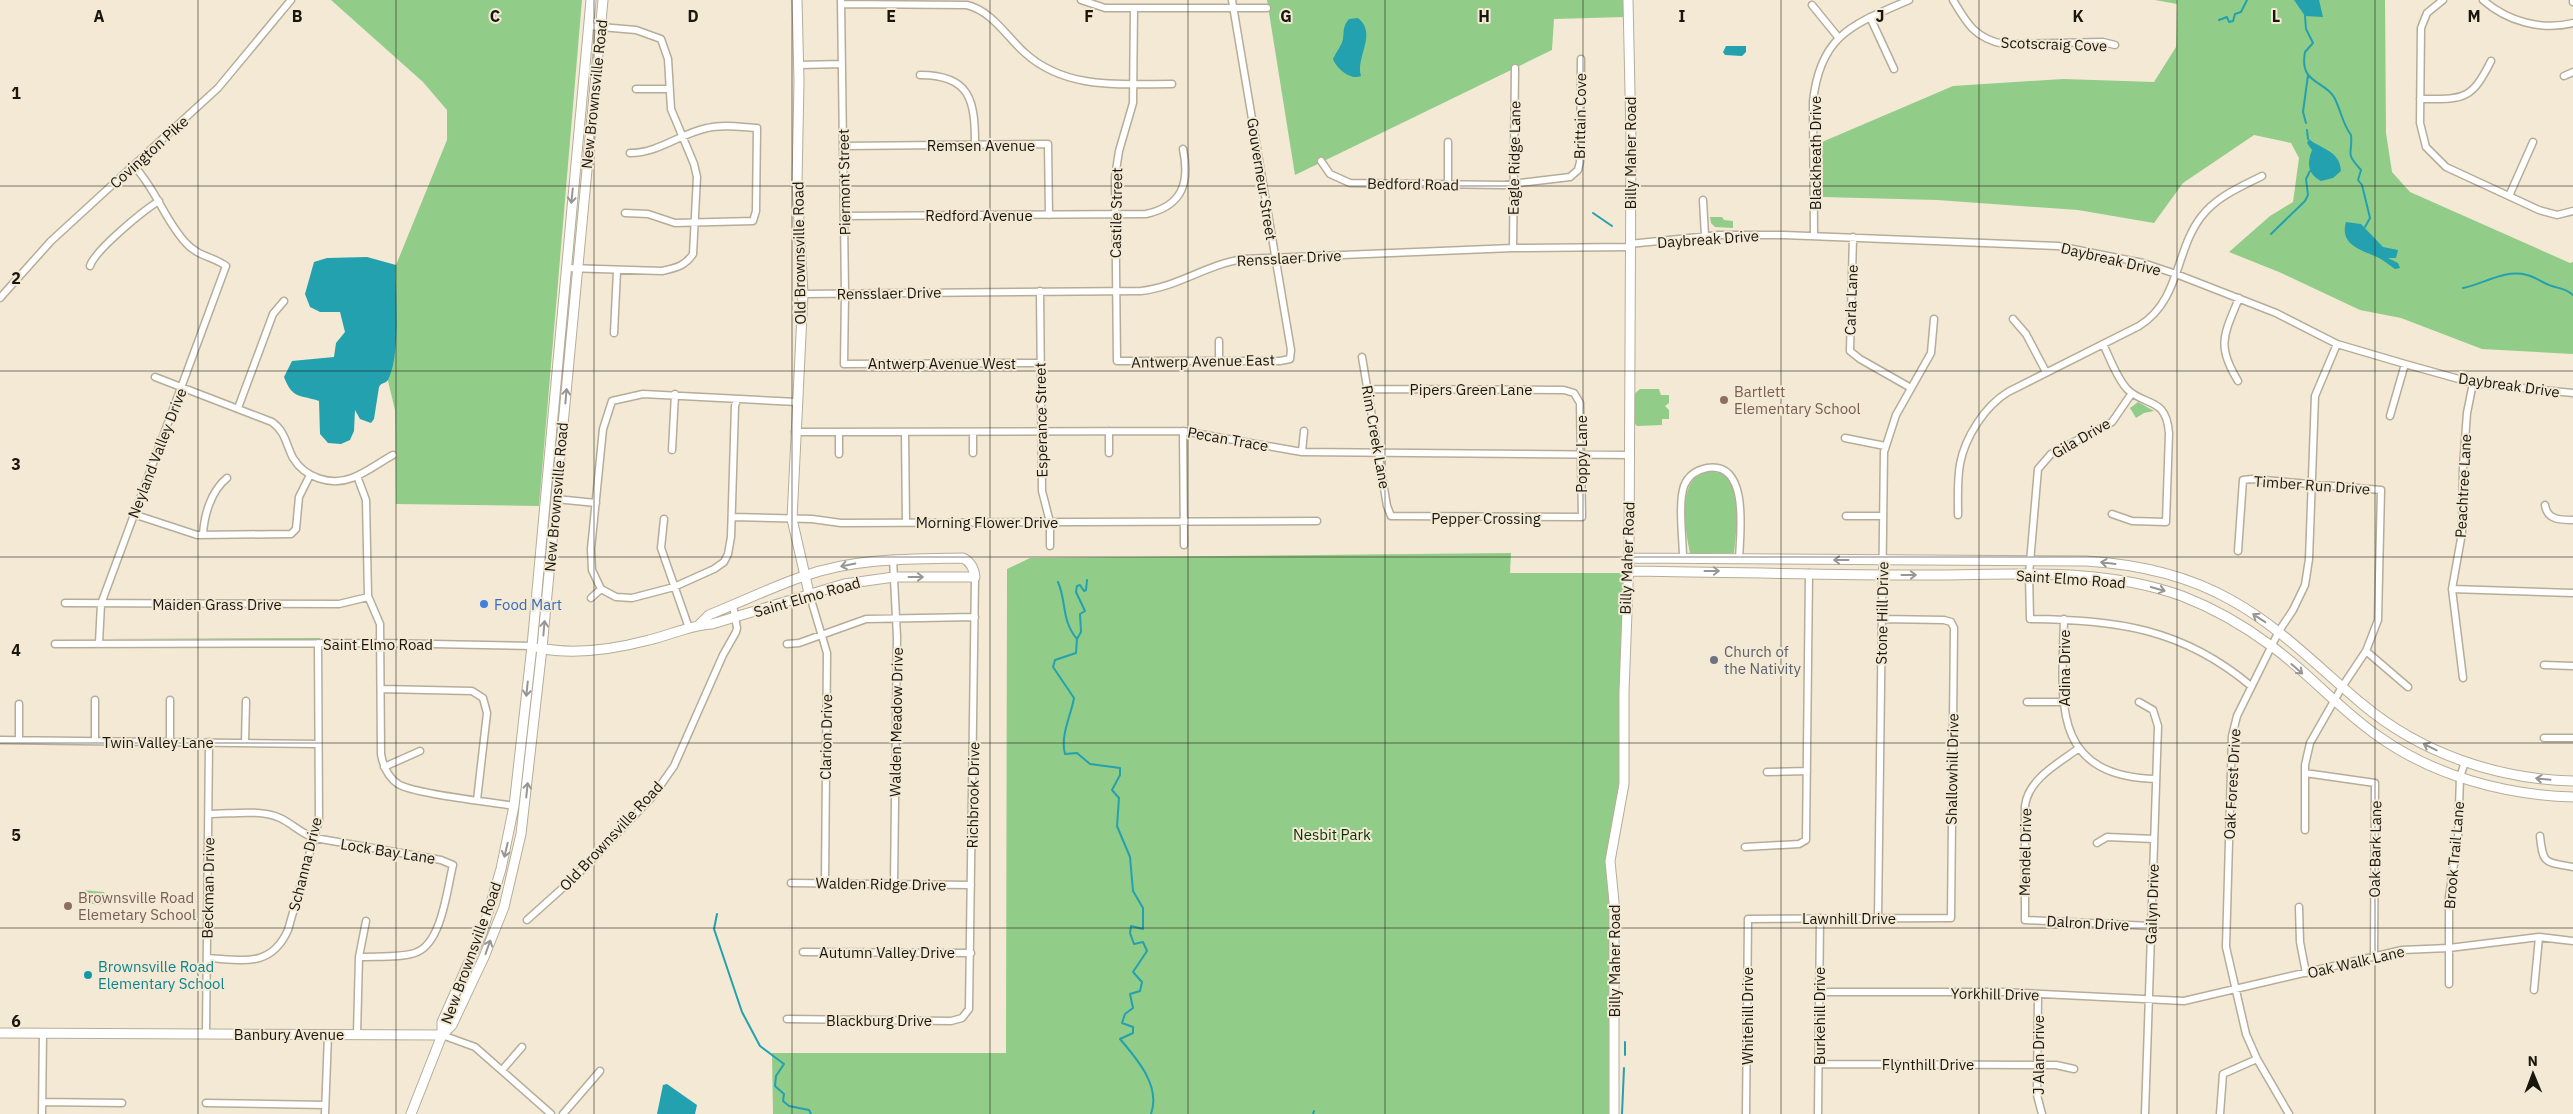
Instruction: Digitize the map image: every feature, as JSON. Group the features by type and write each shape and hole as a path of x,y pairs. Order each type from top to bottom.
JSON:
{"main road":[{"name":"New Brownsville Road","path":"442,1035 442,1022 482,933 507,845 514,806 532,646 591,0"},
{"name":"New Brownsville Road","path":"442,1035 452,1025 484,957 504,907 523,826 542,648 603,0"},
{"name":"Old Brownsville Road","path":"797,0 799,65 797,183 803,294 792,519 810,593"},
{"name":"Billy Maher Road","path":"1614,1114 1614,902 1610,862 1624,784 1624,692 1629,558 1631,138 1628,0"},
{"name":"Saint Elmo Road","path":"532,646 553,650 604,648 649,640 699,625 712,624 844,584 894,577 975,577 973,567 963,558 893,560 847,565 805,576 733,605 709,615 699,625"},
{"name":"Saint Elmo Road","path":"1629,558 2031,560 2086,561 2128,565 2178,578 2230,599 2278,631 2342,687 2384,720 2414,739 2465,762 2507,774 2573,781"},
{"path":"1687,558 1691,572"},
{"path":"1729,559 1729,572"},
{"name":"Saint Elmo Road","path":"1628,571 1882,575 2029,574 2095,577 2125,581 2162,590 2196,602 2237,623 2272,646 2334,701 2379,737 2426,764 2460,777 2512,791 2573,796"},
{"path":"2196,602 2202,587"},
{"name":"Banbury Avenue","path":"0,1033 442,1035"},
{"path":"411,1114 442,1035"}],"street":[{"name":"Covington Pike","path":"0,298 50,241 218,88 290,0"},
{"path":"1081,0 1101,7 1267,8"},
{"name":"Gouverneur Street","path":"1232,0 1291,350 1290,359"},
{"name":"Blackheath Drive","path":"1814,235 1814,91 1823,60 1838,37 1853,25 1909,0"},
{"name":"Scotscraig Cove","path":"1953,0 1972,30 1994,42 2004,44 2103,42 2115,45"},
{"path":"2443,0 2429,11 2421,28 2421,132 2425,145 2435,159 2446,168 2549,214 2573,211"},
{"path":"2483,0 2502,14 2523,22 2549,26 2573,23"},
{"path":"841,2 972,6 988,15 1031,58 1055,74 1085,82 1172,84"},
{"name":"Piermont Street","path":"841,2 845,293 844,364"},
{"path":"1812,6 1838,37"},
{"name":"Castile Street","path":"1117,361 1114,215 1116,168 1131,113 1134,84 1134,8"},
{"path":"1870,17 1894,69"},
{"path":"567,268 616,272 662,271 677,268 687,263 693,254 697,178 694,164 671,109 668,89 668,59 661,39 636,30 589,26"},
{"name":"Brittain Cove","path":"1514,185 1579,176 1581,58"},
{"path":"2420,99 2452,99 2466,95 2479,84 2492,61"},
{"path":"799,65 842,64"},
{"name":"Eagle Ridge Lane","path":"1513,248 1515,68"},
{"path":"2564,76 2573,72"},
{"path":"920,75 945,77 955,81 965,91 973,109 974,145"},
{"path":"636,89 668,89"},
{"path":"625,213 648,214 673,223 695,223 753,221 756,211 757,128 713,126 651,151 630,153"},
{"path":"1448,142 1448,184"},
{"path":"2509,196 2533,142"},
{"name":"Remsen Avenue","path":"843,146 1048,144 1049,215"},
{"name":"Redford Avenue","path":"844,216 1114,215 1150,213 1177,197 1187,176 1182,149"},
{"name":"Bedford Road","path":"1321,161 1330,174 1350,183 1514,185"},
{"path":"90,266 98,252 146,210 159,202 145,178 134,166"},
{"path":"1958,515 1961,459 1983,415 2002,395 2139,326 2153,315 2167,297 2191,234 2202,214 2217,200 2262,176"},
{"path":"1703,200 1705,236"},
{"name":"Neyland Valley Drive","path":"99,643 100,604 226,265 200,254 188,246 159,202"},
{"name":"Daybreak Drive","path":"1629,245 1705,236 1814,235 2058,246 2143,263 2176,274 2276,313 2337,344 2405,364 2473,383 2573,393"},
{"name":"Carla Lane","path":"1853,237 1850,351 1911,388"},
{"name":"Rensslaer Drive","path":"803,294 1115,291 1165,287 1231,261 1513,248 1629,245"},
{"path":"614,333 616,272"},
{"name":"Esperance Street","path":"1040,292 1042,494 1050,522 1050,546"},
{"path":"2238,381 2225,358 2224,344 2239,298"},
{"path":"238,408 274,314 284,301"},
{"name":"Stone Hill Drive","path":"1878,918 1884,446 1893,422 1930,353 1934,319"},
{"path":"2013,319 2028,338 2046,372"},
{"path":"1219,340 1219,362"},
{"path":"2103,344 2122,382 2132,393 2159,407 2168,426 2166,522 2132,521 2112,514"},
{"name":"Oak Forest Drive","path":"2289,1114 2257,1059 2246,1034 2226,941 2232,736 2237,716 2251,686 2278,631 2294,610 2305,585 2309,559 2310,484 2315,396 2337,344"},
{"name":"Rim Creek Lane","path":"1362,357 1391,516"},
{"name":"Antwerp Avenue East","path":"1117,361 1219,362 1290,359"},
{"name":"Antwerp Avenue West","path":"844,364 1040,363"},
{"path":"2390,416 2405,364"},
{"path":"155,377 238,408 277,426 285,436 296,462 310,475 338,480 357,476 393,455"},
{"name":"Peachtree Lane","path":"2463,678 2452,589 2462,533 2463,466 2473,383"},
{"name":"Pipers Green Lane","path":"1368,389 1564,390 1574,393"},
{"name":"Poppy Lane","path":"1574,393 1580,403 1582,517"},
{"name":"Gila Drive","path":"2064,619 2030,619 2029,574 2035,483 2040,464 2051,454 2112,422 2132,393"},
{"path":"737,399 735,406 732,517 728,554 724,562 714,569 674,587 632,598 616,597 601,589 595,580 591,560 604,422 612,402 633,395 675,394 797,402"},
{"path":"672,450 675,394"},
{"path":"1109,431 1109,453"},
{"path":"1183,431 1184,544"},
{"name":"Pecan Trace","path":"795,432 1183,431 1302,452 1630,455"},
{"path":"1302,452 1304,431"},
{"path":"839,432 839,454"},
{"path":"905,432 906,522"},
{"path":"973,432 973,454"},
{"path":"1845,438 1884,446"},
{"path":"1687,558 1684,488 1691,475 1710,468 1728,473 1738,488 1739,559"},
{"path":"134,514 186,533 203,535 281,535 295,532 298,500 310,475"},
{"path":"357,476 366,500 368,597 380,621 381,754 384,766 394,780 410,789 514,806"},
{"path":"203,535 204,522 212,497 218,486 227,478"},
{"name":"Timber Run Drive","path":"2238,551 2243,480 2381,490 2379,615 2366,651"},
{"path":"556,499 596,503"},
{"path":"2545,505 2547,514 2550,517 2573,520"},
{"name":"Pepper Crossing","path":"1391,516 1582,517"},
{"path":"1846,516 1882,516"},
{"name":"Morning Flower Drive","path":"732,517 841,523 1317,521"},
{"path":"664,519 662,548 689,628"},
{"name":"Walden Meadow Drive","path":"893,560 896,618 894,884"},
{"path":"1745,847 1805,842 1809,573"},
{"name":"Richbrook Drive","path":"967,1012 970,1002 975,577"},
{"path":"591,598 601,589"},
{"path":"2452,589 2573,593"},
{"name":"Clarion Drive","path":"810,593 823,634 827,656 825,883"},
{"name":"Maiden Grass Drive","path":"65,604 340,604 368,597"},
{"name":"Old Brownsville Road","path":"526,920 594,857 653,796 674,766 723,655 736,632 736,617 733,605"},
{"path":"787,644 866,619 975,617"},
{"name":"Shallowhill Drive","path":"1882,619 1953,620 1951,918"},
{"path":"2064,619 2122,624 2173,639 2220,662 2251,686"},
{"name":"Adina Drive","path":"2064,619 2064,702 2068,726 2079,748 2092,761 2113,774 2128,778 2156,779"},
{"name":"Schanna Drive","path":"208,958 250,960 269,956 281,946 288,930 315,838 319,812 317,744 318,643"},
{"name":"Saint Elmo Road","path":"55,644 381,643 532,646"},
{"path":"2305,830 2305,773 2308,751 2313,737 2342,687 2366,651 2408,687"},
{"path":"2544,665 2573,666"},
{"path":"381,689 472,691 484,698 487,713 477,800"},
{"path":"95,700 95,741"},
{"path":"170,700 170,742"},
{"path":"245,743 246,701"},
{"path":"2027,702 2064,702"},
{"name":"Gailyn Drive","path":"2139,702 2153,710 2157,720 2145,1114"},
{"path":"18,740 19,704"},
{"path":"2544,738 2573,738"},
{"name":"Twin Valley Lane","path":"0,740 317,744"},
{"name":"Beckman Drive","path":"206,1034 209,742"},
{"name":"Mendel Drive","path":"2025,920 2025,806 2027,794 2035,782 2079,748"},
{"path":"384,766 420,751"},
{"name":"Brook Trail Lane","path":"2449,984 2448,897 2458,838 2460,777 2465,762"},
{"path":"1767,772 1807,771"},
{"name":"Oak Bark Lane","path":"2305,773 2375,783 2374,957"},
{"name":"Lock Bay Lane","path":"209,814 269,814 282,819 297,831 315,838 441,860 453,865 438,927 429,945 416,953 359,957"},
{"path":"2540,836 2542,856 2547,862 2573,867"},
{"path":"2098,843 2107,838 2154,839"},
{"name":"Walden Ridge Drive","path":"791,883 971,884"},
{"path":"2299,907 2300,942 2306,973"},
{"name":"Burkehill Drive","path":"1818,1114 1820,918"},
{"name":"Lawnhill Drive","path":"1748,919 1951,918"},
{"name":"Whitehill Drive","path":"1746,1114 1748,919"},
{"name":"Dalron Drive","path":"2025,920 2151,926"},
{"path":"356,1034 359,957 366,921"},
{"path":"2534,990 2539,937"},
{"name":"Oak Walk Lane","path":"2172,1000 2184,1001 2236,990 2402,950 2449,948 2539,937 2573,941"},
{"name":"Autumn Valley Drive","path":"803,952 970,953"},
{"name":"Yorkhill Drive","path":"1819,992 2003,992 2172,1000"},
{"name":"J Alan Drive","path":"2038,995 2037,1101 2042,1114"},
{"name":"Blackburg Drive","path":"787,1019 951,1021 959,1019 967,1012"},
{"path":"42,1114 43,1033"},
{"path":"325,1114 328,1035"},
{"name":"Banbury Avenue","path":"442,1035 473,1046 503,1070 551,1114"},
{"path":"503,1070 522,1047"},
{"path":"2220,1114 2222,1074 2257,1059"},
{"name":"Flynthill Drive","path":"1819,1064 2037,1065 2074,1069"},
{"path":"563,1114 600,1071"},
{"path":"42,1102 122,1103"},
{"path":"206,1103 325,1104"}],"green space":[{"path":"331,0 582,0 539,506 396,504 395,410 388,381 395,352 396,265 447,140 447,110 423,82"},
{"path":"1267,0 1624,0 1624,17 1554,19 1552,50 1295,175"},
{"path":"2155,0 2385,0 2386,133 2392,172 2410,192 2570,263 2573,262 2573,354 2482,349 2401,318 2360,310 2279,272 2229,252 2270,216 2293,202 2299,158 2291,143 2254,135 2183,183 2154,223 2078,210 1937,200 1823,197 1822,142 1953,86 2063,79 2154,82 2176,47 2177,4"},
{"path":"1710,217 1722,217 1724,220 1733,221 1733,228 1715,227 1711,223"},
{"path":"1640,389 1659,389 1661,395 1669,395 1669,403 1665,406 1669,410 1669,419 1662,419 1662,425 1637,426 1632,420 1633,395"},
{"path":"2138,402 2154,411 2144,413 2136,418 2130,408"},
{"path":"1707,471 1724,475 1733,485 1737,514 1734,553 1690,553 1685,519 1687,494 1697,476"},
{"name":"Nesbit Park","path":"1511,553 1510,573 1629,573 1622,791 1611,856 1615,1114 773,1114 772,1053 1006,1053 1007,569 1030,558"},
{"path":"109,638 320,638 320,639"},
{"path":"83,890 104,892 108,901 101,904 87,903 78,896"}],"water":[{"path":"2294,0 2319,0 2323,17 2305,16"},
{"path":"1358,18 1364,24 1366,38 1361,61 1361,76 1353,77 1344,73 1333,59 1342,41 1347,22 1349,19"},
{"path":"1726,46 1746,46 1746,52 1742,56 1725,55 1723,52"},
{"path":"2309,139 2329,151 2337,159 2341,171 2333,178 2321,181 2313,175 2309,167 2312,150 2307,143"},
{"path":"2346,222 2361,224 2383,247 2398,250 2396,258 2388,258 2398,263 2400,268 2395,269 2381,259 2349,242 2346,237"},
{"path":"367,257 396,265 397,323 393,366 388,380 379,387 374,419 371,423 360,419 355,410 354,431 350,440 341,444 328,443 320,434 319,401 294,393 284,377 292,361 334,357 336,343 345,332 340,312 320,312 310,307 305,294 314,262 327,258"},
{"path":"667,1084 697,1105 695,1114 657,1114 663,1085"}],"waterway":[{"path":"2219,20 2227,17 2229,22 2233,21 2235,14 2241,12 2247,0"},
{"path":"2305,16 2306,29 2313,43 2305,52 2304,62 2306,70 2309,76 2330,91 2351,135 2350,153 2361,170 2358,180 2362,185 2370,218 2365,227"},
{"path":"2306,123 2303,112 2308,75"},
{"path":"2307,130 2308,139"},
{"path":"2271,234 2305,201 2308,195 2306,179 2310,171"},
{"path":"1593,213 1612,226"},
{"path":"2463,288 2502,275 2519,274 2530,276 2573,295"},
{"path":"1077,639 1081,632 1080,614 1085,611 1076,592 1077,586 1080,585 1084,591 1086,590 1087,580"},
{"path":"1058,582 1066,618 1077,639 1076,653 1055,660 1053,667 1074,698 1065,733 1065,754 1077,753 1090,764 1120,768 1120,775 1112,790 1119,798 1117,826 1130,857 1133,891 1143,908 1143,929 1131,926 1130,933 1134,944 1143,942 1147,951 1133,972 1142,982 1140,991 1130,994 1133,1008 1125,1014 1122,1023 1133,1027 1133,1033 1120,1039 1140,1064 1150,1083 1153,1093 1151,1114"},
{"path":"717,914 714,929 742,1012 760,1046 784,1064 776,1076 775,1086 784,1094 783,1101 789,1106 809,1110 811,1114"},
{"path":"1625,1042 1625,1055"},
{"path":"1622,1114 1624,1068"}],"place":[{"name":"Bartlett Elementary School","path":"1724,400"},
{"name":"Food Mart","path":"484,604"},
{"name":"Church of the Nativity","path":"1714,660"},
{"name":"Brownsville Road Elemetary School","path":"68,906"},
{"name":"Brownsville Road Elementary School","path":"88,975"}]}
